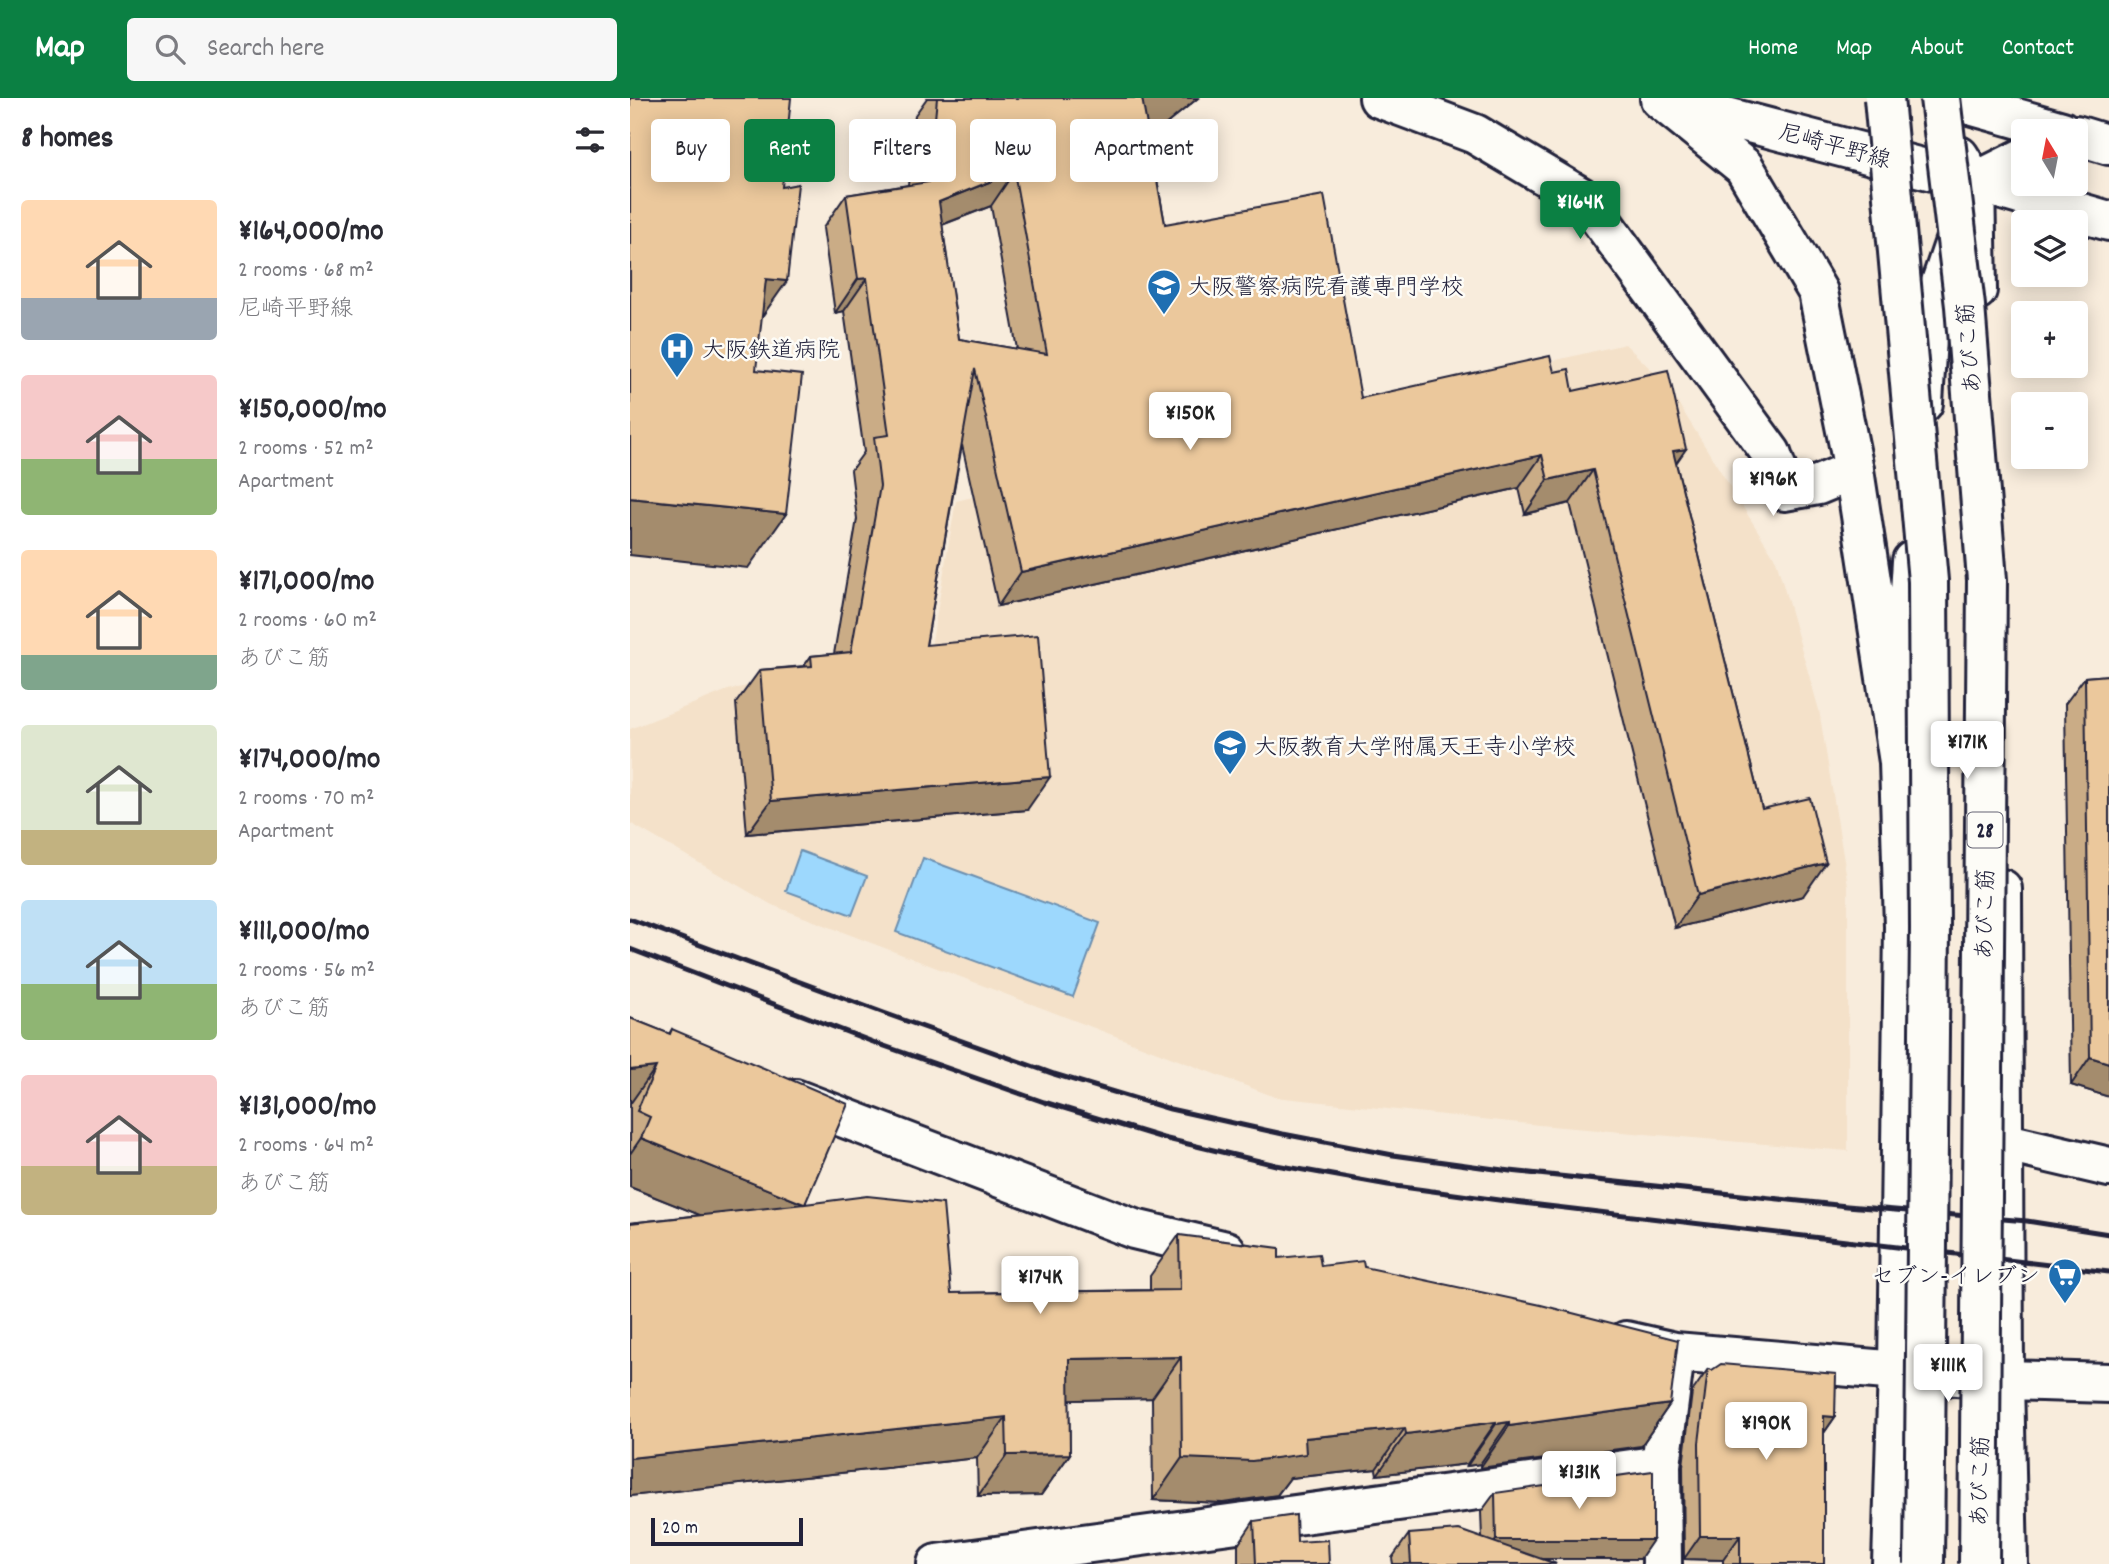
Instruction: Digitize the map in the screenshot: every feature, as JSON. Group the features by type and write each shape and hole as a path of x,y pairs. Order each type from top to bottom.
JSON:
{"main road":[{"path":"1379,98 1475,134 1586,200 1771,453 1784,491 1818,485 1854,470"},
{"path":"1884,98 1928,580 1930,928 1924,1564"},
{"path":"1922,98 1975,182 1978,319 2003,928 2002,1142 2008,1564"},
{"path":"1942,98 2018,119"},
{"name":"あびこ筋","path":"1942,98 1965,306 1987,580 1979,1564"},
{"path":"1657,99 1744,167 1818,292 1854,470 1899,762"},
{"name":"尼崎平野線","path":"1657,99 1975,182 2109,221"},
{"path":"2088,139 2109,145"},
{"path":"1892,1564 1898,1369 1904,927 1899,762 1928,321 1975,182 2011,164"},
{"path":"759,1085 1134,1229 1260,1259"},
{"path":"2002,1142 2109,1167"},
{"path":"1594,1334 1675,1352 2004,1380 2109,1383"},
{"path":"1662,1564 1661,1465 1675,1352"},
{"path":"937,1564 1020,1558 1661,1465"}],"shaded area":[{"name":"大阪教育大学附属天王寺小学校","path":"1625,344 1666,384 1776,560 1819,710 1848,885 1848,1151 1539,1125 1275,1097 772,905 630,823 630,729 728,690 931,647 956,501"}],"water":[{"path":"800,851 867,876 852,915 786,891"},
{"path":"923,858 1100,923 1073,997 896,932"}],"building":[{"name":"大阪鉄道病院","path":"630,98 791,98 789,119 744,119 744,182 783,182 782,187 798,184 787,281 766,279 756,370 802,375 786,514 630,498"},
{"path":"937,98 1142,98 1146,119 1070,119 1070,182 1157,182 1165,224 1324,195 1361,398 1550,356 1554,372 1569,369 1573,391 1668,370 1686,449 1673,451 1762,809 1810,798 1826,863 1698,895 1593,470 1548,480 1542,455 1021,572 975,369 926,645 1038,635 1050,777 771,801 760,670 812,666 811,656 851,652 880,486 874,437 889,435 867,278 858,279 846,195 929,182 956,182 956,119 935,119","holes":["970,119 1056,119 1056,182 1016,182 1047,354 959,339 939,202 989,182 970,182"]},
{"path":"2109,675 2109,1063 2090,1057 2085,677"},
{"path":"630,1018 670,1034 672,1029 848,1104 805,1204 867,1196 943,1204 951,1293 1180,1290 1179,1235 1279,1248 1279,1258 1319,1254 1321,1266 1363,1261 1364,1267 1541,1305 1678,1340 1670,1404 1509,1426 1509,1422 1496,1422 1406,1434 1405,1428 1305,1438 1306,1454 1252,1461 1182,1458 1181,1357 1069,1359 1070,1454 1007,1455 1006,1417 630,1458 630,1223 804,1204 641,1138 650,1117 637,1111 656,1067 630,1070"},
{"path":"1721,1364 1836,1374 1835,1417 1824,1416 1824,1564 1740,1564 1740,1536 1700,1536 1699,1443 1708,1369 1712,1370"},
{"path":"1653,1471 1653,1540 1496,1540 1495,1493"},
{"path":"1296,1515 1297,1542 1328,1540 1329,1564 1256,1564 1254,1521"},
{"path":"1459,1530 1556,1564 1411,1564 1409,1534"}],"railway":[{"path":"630,919 1054,1074 1170,1109 1283,1134 1393,1155 1510,1171 1847,1206 2027,1221 2109,1234"},
{"path":"630,949 873,1042 1044,1102 1163,1138 1276,1165 1388,1185 1506,1201 2109,1272"}],"place":[{"name":"大阪警察病院看護専門学校","path":"1164,316"},
{"name":"大阪鉄道病院","path":"677,379"},
{"name":"大阪教育大学附属天王寺小学校","path":"1230,776"},
{"name":"セブン-イレブン","path":"2065,1305"}]}
